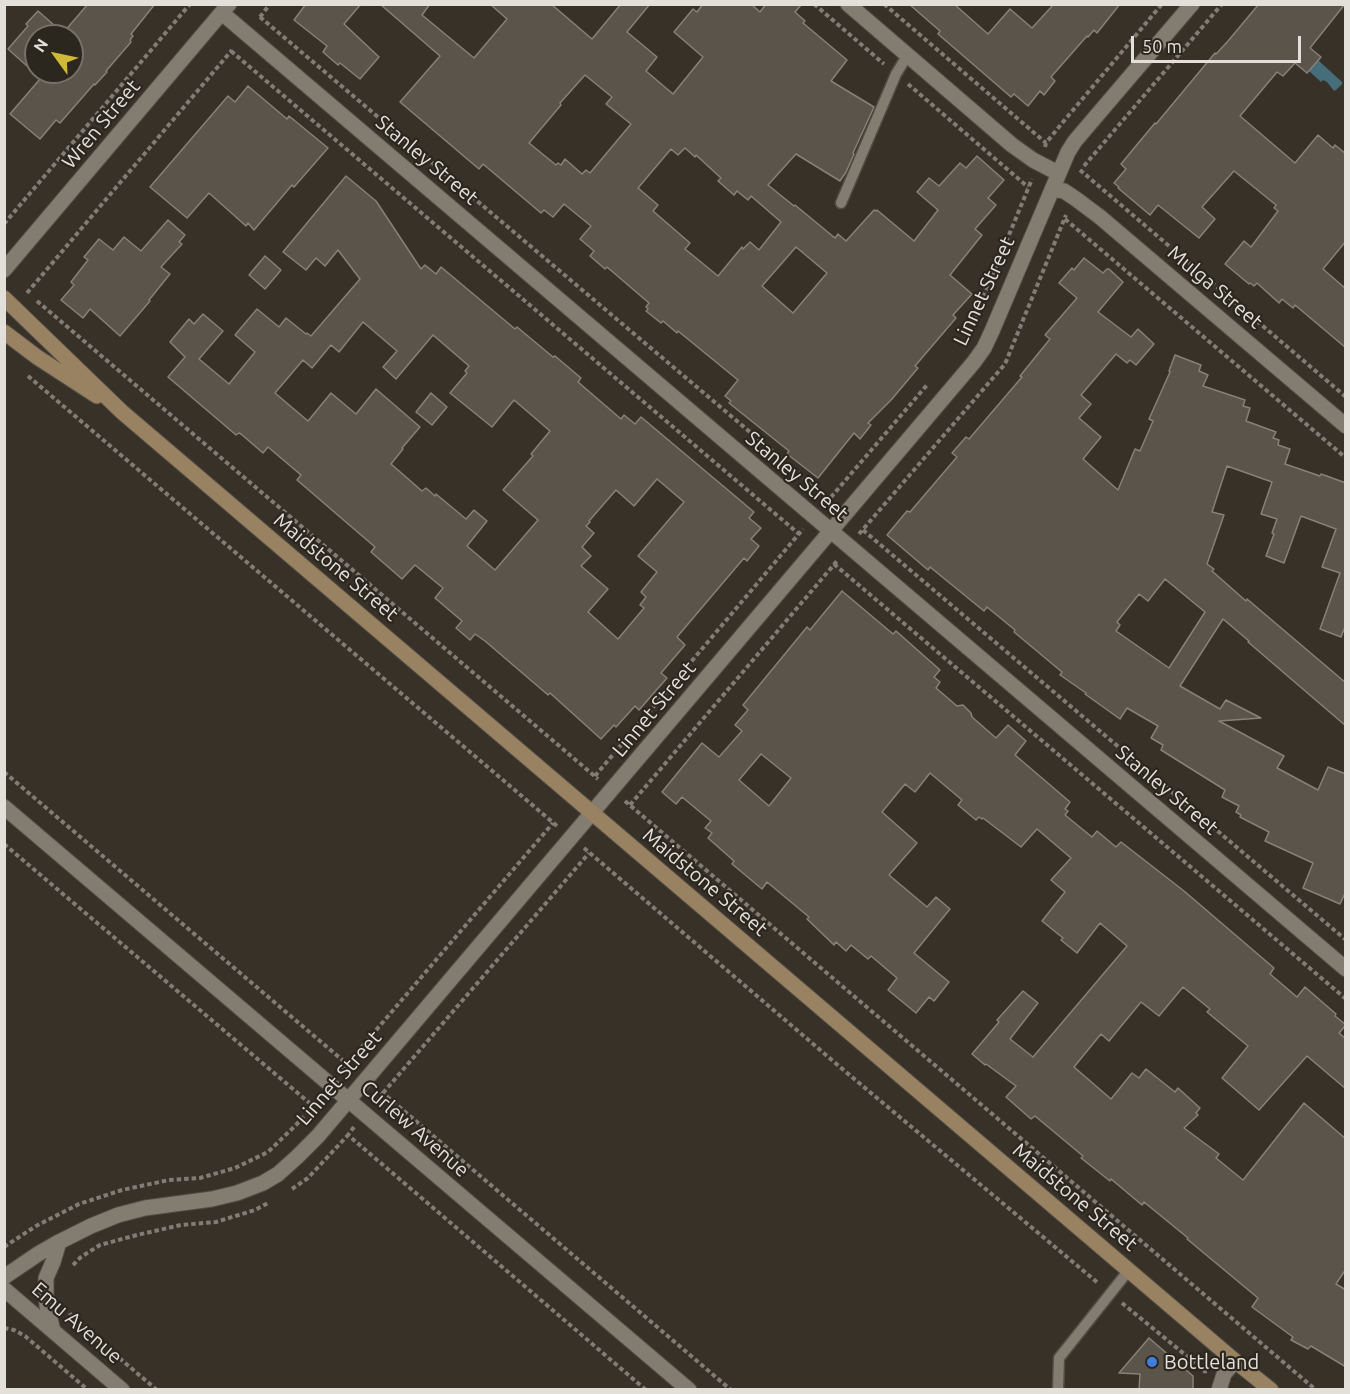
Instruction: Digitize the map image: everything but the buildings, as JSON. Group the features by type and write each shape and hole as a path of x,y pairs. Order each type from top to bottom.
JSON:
{"main road":[{"name":"Maidstone Street","path":"4,298 122,412 1129,1270 1264,1388"},
{"name":"Maidstone Street","path":"4,332 45,362 122,412"}],"street":[{"path":"848,4 1012,145 1039,164 1058,173"},
{"name":"Linnet Street","path":"4,1277 59,1242 118,1215 145,1208 212,1199 263,1183 278,1174 318,1136 975,362 992,331 1068,152 1192,4"},
{"name":"Stanley Street","path":"226,9 246,33 1346,969"},
{"name":"Wren Street","path":"4,270 226,9"},
{"name":"Mulga Street","path":"1052,189 1064,191 1100,217 1346,426"},
{"name":"Curlew Avenue","path":"4,807 689,1389"},
{"path":"53,1330 46,1294 46,1278 59,1242"},
{"name":"Emu Avenue","path":"4,1289 122,1389"},
{"path":"1219,1389 1224,1374 1235,1361"}],"lane":[{"path":"841,203 896,74 907,56"},
{"path":"1058,1389 1059,1358 1129,1270"}],"path":[{"path":"4,224 190,4"},
{"path":"20,286 27,292 270,4"},
{"path":"814,4 1028,187"},
{"path":"884,4 1046,143"},
{"path":"970,330 1046,143 1162,4"},
{"path":"260,17 829,499"},
{"path":"231,51 799,534"},
{"path":"1080,170 1346,397"},
{"path":"1065,219 1346,458"},
{"path":"36,300 1316,1389"},
{"path":"20,369 849,1075 1205,1371 1204,1380"},
{"path":"595,776 928,384"},
{"path":"863,530 1346,940"},
{"path":"834,564 1346,999"},
{"path":"4,772 347,1064"},
{"path":"4,844 313,1106"},
{"path":"383,1093 589,853"},
{"path":"4,1329 14,1330 25,1336 88,1389"}],"water":[{"path":"1318,60 1342,82 1336,90 1334,91 1327,82 1323,80 1321,82 1309,71"}],"place":[{"name":"Bottleland","path":"1152,1362"}]}
